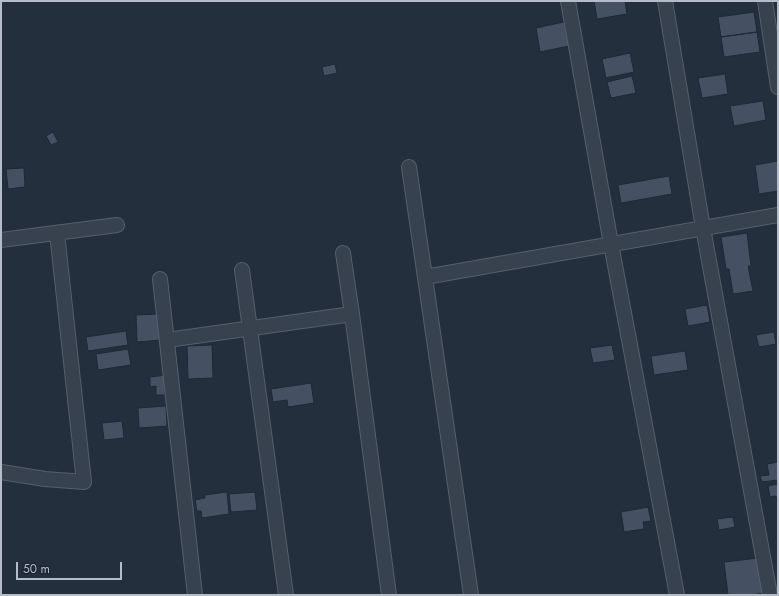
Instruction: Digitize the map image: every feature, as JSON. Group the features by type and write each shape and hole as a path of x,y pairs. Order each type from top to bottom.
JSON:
{"street":[{"path":"568,1 611,244 677,595"},
{"path":"665,1 703,228 770,595"},
{"path":"765,1 778,87"},
{"path":"409,167 471,595"},
{"path":"425,276 778,215"},
{"path":"1,240 117,225"},
{"path":"1,472 45,479 84,482 57,233"},
{"path":"343,253 390,595"},
{"path":"242,270 286,595"},
{"path":"160,279 195,595"},
{"path":"167,340 352,314"}],"building":[{"path":"594,1 625,1 627,14 597,19"},
{"path":"754,12 757,32 721,37 718,17"},
{"path":"564,22 569,46 540,52 536,28"},
{"path":"757,32 760,52 724,57 721,37"},
{"path":"630,53 634,72 606,78 602,59"},
{"path":"335,64 337,73 324,76 322,67"},
{"path":"725,74 728,94 702,98 698,78"},
{"path":"632,76 636,93 611,98 607,82"},
{"path":"763,101 766,120 734,126 730,106"},
{"path":"53,132 58,142 51,145 46,136"},
{"path":"778,161 778,191 759,194 755,165"},
{"path":"24,168 25,187 8,189 6,169"},
{"path":"669,176 672,194 621,203 618,185"},
{"path":"747,233 751,266 748,266 753,291 733,294 729,269 726,269 721,237"},
{"path":"707,305 710,322 688,326 685,309"},
{"path":"160,314 162,340 137,342 136,315"},
{"path":"126,331 128,345 88,351 86,337"},
{"path":"774,332 776,344 759,347 756,335"},
{"path":"212,345 213,378 188,379 187,346"},
{"path":"612,345 615,360 593,363 590,348"},
{"path":"128,349 131,365 98,370 96,354"},
{"path":"685,351 688,370 654,375 651,356"},
{"path":"167,375 168,386 165,386 165,395 156,395 156,386 150,387 150,377"},
{"path":"311,383 314,403 288,407 287,400 273,402 271,389"},
{"path":"166,406 167,426 139,428 138,408"},
{"path":"122,421 124,438 104,440 102,423"},
{"path":"778,462 778,480 762,482 760,476 769,475 767,464"},
{"path":"778,484 777,502 776,496 770,497 768,486"},
{"path":"227,492 229,514 202,518 201,511 197,511 195,500 205,498 205,495"},
{"path":"255,492 257,510 231,512 229,494"},
{"path":"648,507 651,521 643,522 644,529 624,532 621,512"},
{"path":"733,517 735,527 719,530 717,519"},
{"path":"759,558 764,593 752,595 728,595 724,562"}]}
